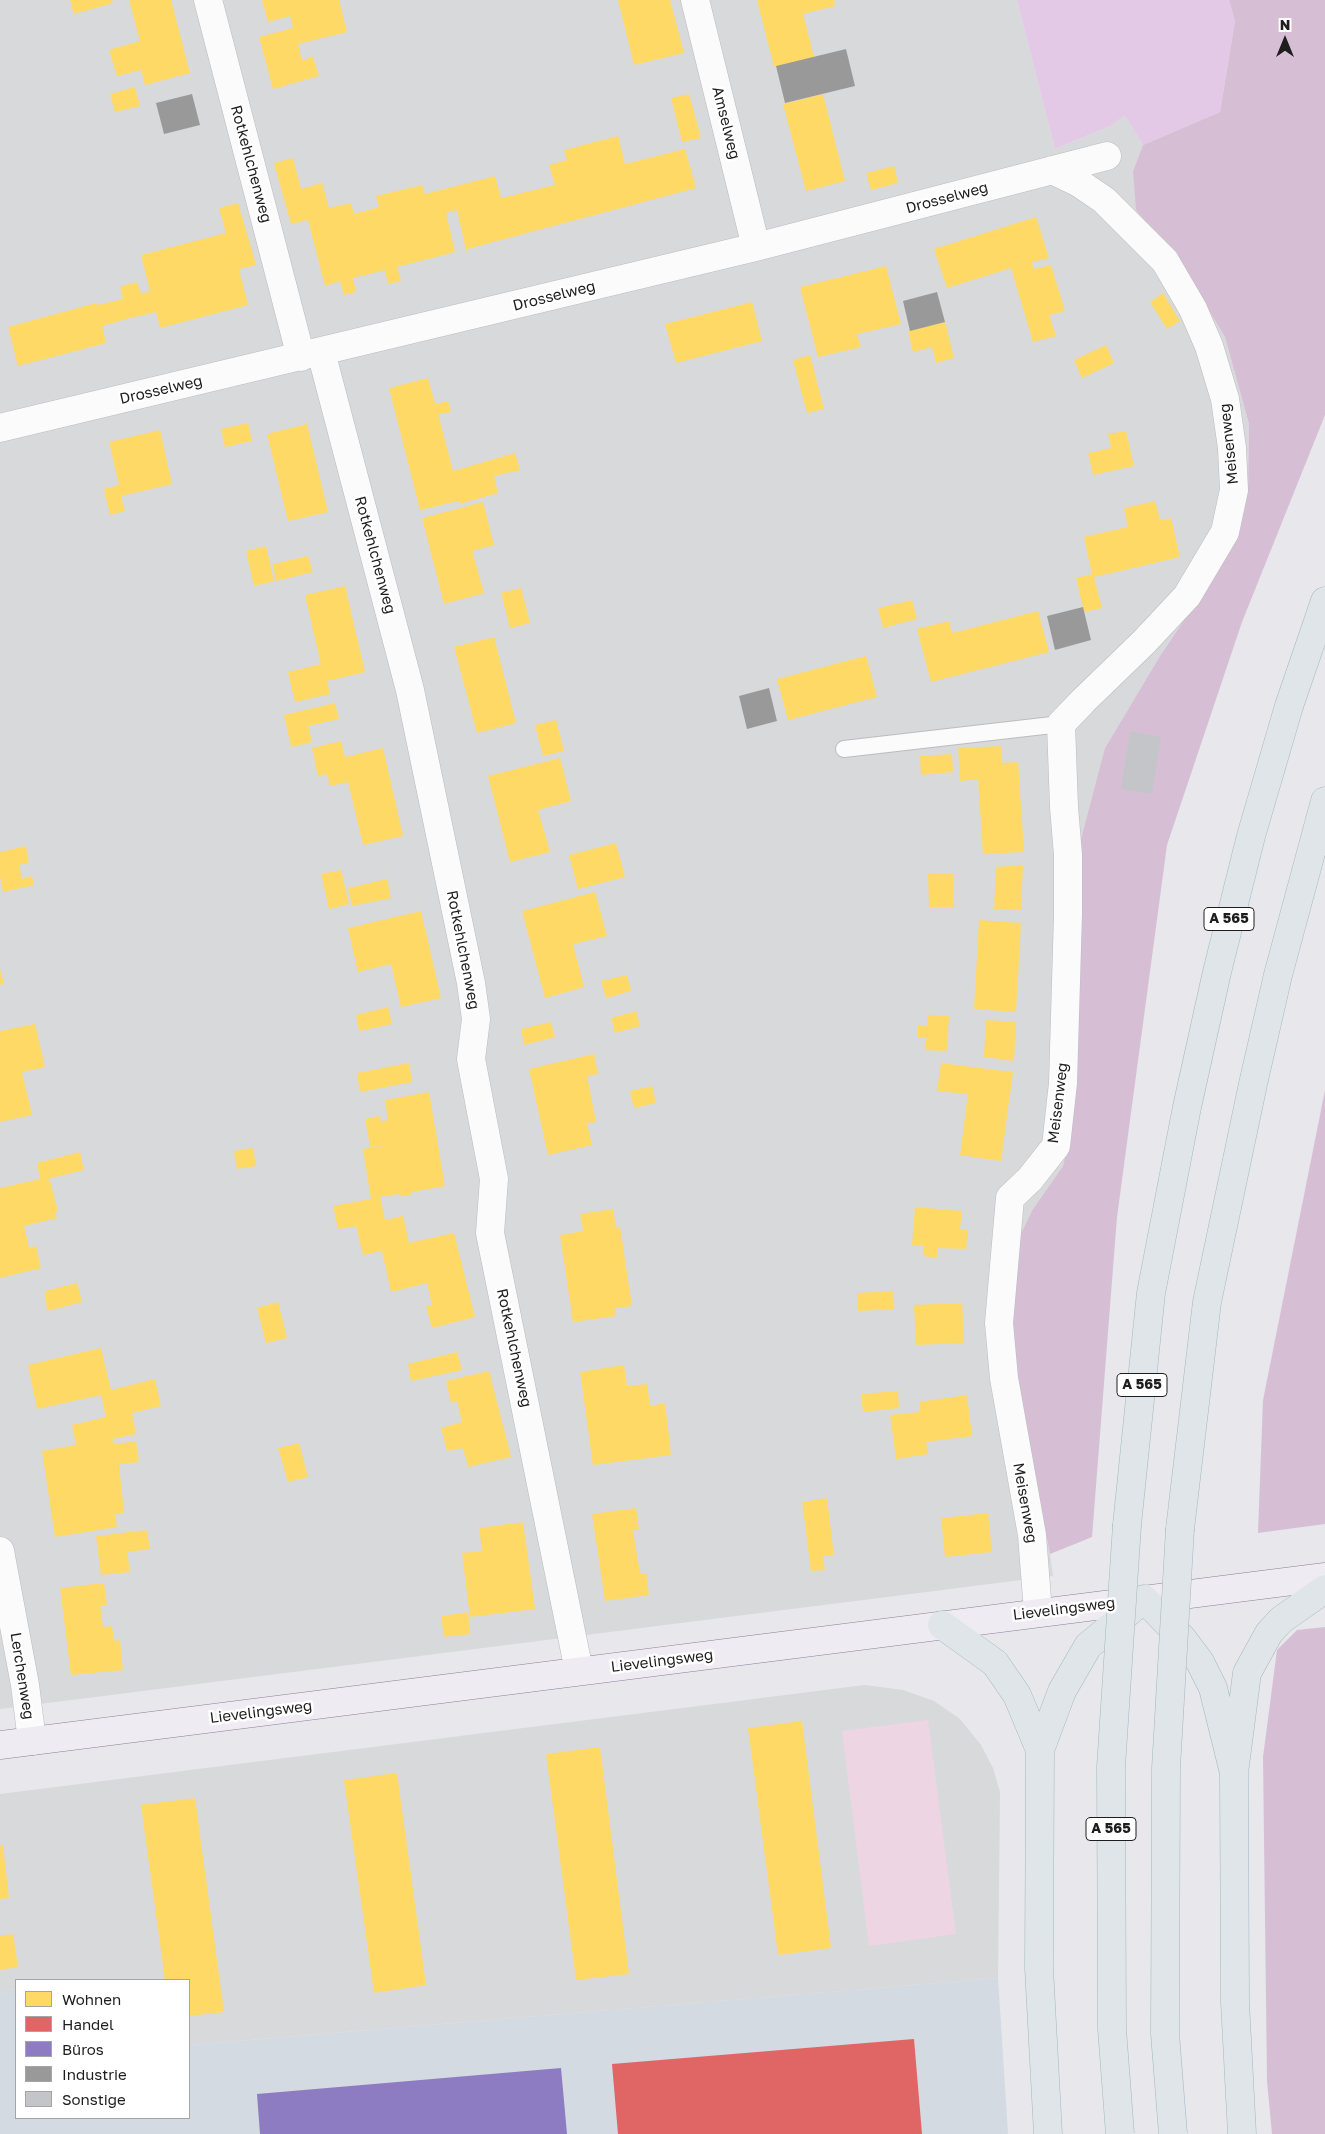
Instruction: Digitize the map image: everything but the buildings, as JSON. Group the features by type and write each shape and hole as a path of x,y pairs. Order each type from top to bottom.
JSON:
{"highway":[{"name":"A 565","path":"1120,2134 1112,2029 1111,1767 1127,1525 1151,1293 1187,1107 1217,972 1247,853 1289,706 1325,601"},
{"path":"1173,2134 1165,2034 1166,1768 1180,1529 1207,1302 1272,1002 1325,801"},
{"path":"1242,2134 1235,2002 1234,1773 1247,1673 1269,1633 1281,1620 1325,1589"},
{"path":"1048,2134 1039,1968 1040,1750 1062,1691 1088,1646 1144,1599 1182,1638 1200,1662 1213,1688 1234,1773"},
{"path":"942,1625 995,1664 1017,1695 1040,1750"}],"street":[{"name":"Rotkehlchenweg","path":"208,0 410,690 471,983 476,1019 470,1059 494,1179 490,1233 579,1671"},
{"name":"Amselweg","path":"695,0 756,247"},
{"name":"Drosselweg","path":"0,428 756,247 1107,156"},
{"name":"Meisenweg","path":"1038,1612 1032,1534 1004,1378 999,1323 1010,1198 1030,1179 1056,1146 1063,1083 1068,855 1061,724 1144,642 1187,596 1210,560 1224,532 1234,490 1232,448 1224,399 1209,346 1193,309 1165,261 1104,200 1079,183 1052,170"},
{"name":"Lerchenweg","path":"0,1551 32,1741"},
{"name":"Lievelingsweg","path":"0,1746 1038,1612 1325,1577"}],"lane":[{"path":"844,749 1061,724"}],"shaded area":[{"path":"0,0 1017,0 1055,149 1110,126 1125,114 1143,145 1133,171 1179,261 1225,337 1249,424 1248,491 1231,550 1160,656 1105,748 1070,1135 1063,1166 1033,1209 1009,1348 1053,1576 0,1709"},
{"path":"1017,0 1229,0 1235,21 1220,112 1143,145 1125,115 1110,126 1055,149"},
{"path":"1229,0 1325,0 1325,415 1242,622 1167,845 1117,1217 1092,1537 1050,1554 1009,1349 1016,1258 1021,1234 1033,1209 1063,1166 1070,1135 1078,851 1105,748 1160,656 1231,550 1248,491 1249,424 1225,337 1179,261 1136,210 1133,171 1143,145 1220,112 1235,21"},
{"path":"1325,1090 1325,1524 1258,1533 1263,1400"},
{"path":"1325,1627 1325,2134 1272,2134 1267,2081 1263,1757 1277,1650 1297,1630"},
{"path":"865,1685 903,1690 934,1701 960,1719 981,1745 993,1768 1000,1792 998,1978 190,2045 190,1979 15,1979 15,1988 0,1994 0,1794"},
{"path":"928,1720 956,1934 869,1946 842,1731"},
{"path":"998,1978 1008,2134 0,2134 0,1994 15,1988 15,2119 190,2119 190,2045"}]}
